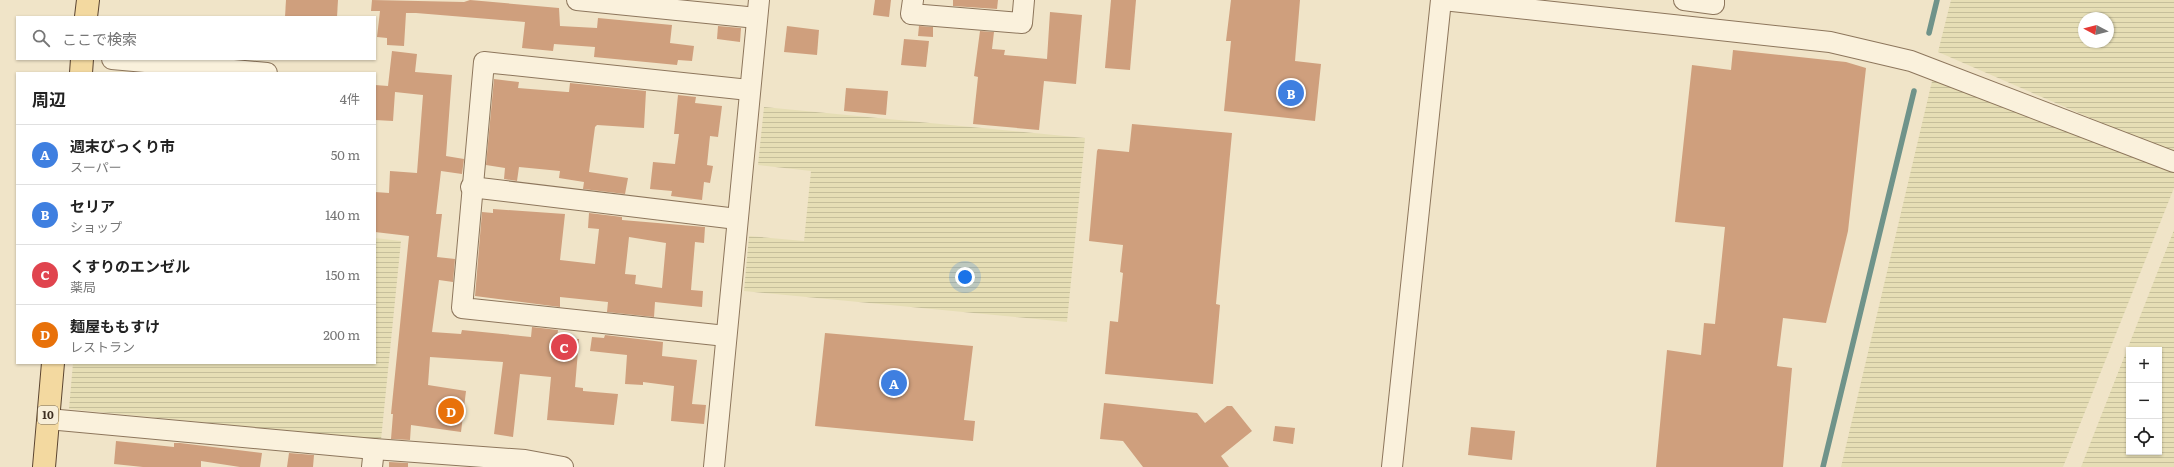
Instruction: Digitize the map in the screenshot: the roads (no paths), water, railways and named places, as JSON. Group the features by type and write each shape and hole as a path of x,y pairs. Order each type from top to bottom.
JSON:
{"main road":[{"path":"86,16 88,0"},
{"path":"81,72 82,60"},
{"name":"10","path":"44,467 53,364"}],"street":[{"path":"578,0 758,9 749,90 714,467"},
{"path":"913,0 912,14 1022,23 1024,0"},
{"path":"1392,467 1442,0 1830,42 1911,60 2174,162"},
{"path":"1684,0 1714,4 1714,0"},
{"path":"123,60 256,72"},
{"path":"726,336 462,308 471,187 484,62 749,90"},
{"path":"471,187 737,219"},
{"path":"48,419 373,458 525,460 563,467"}],"waterway":[{"path":"1929,33 1937,0"},
{"path":"1823,467 1914,91"}],"place":[{"name":"セリア","path":"1291,93"},
{"name":"くすりのエンゼル","path":"564,347"},
{"name":"週末びっくり市","path":"894,383"},
{"name":"麺屋ももすけ","path":"451,411"}]}
